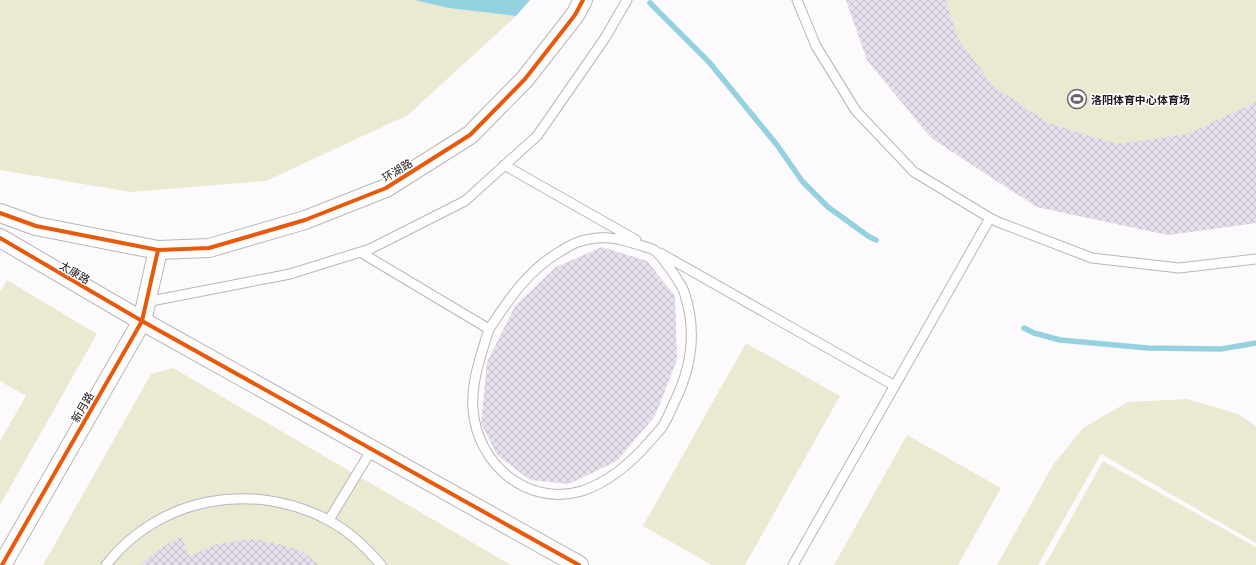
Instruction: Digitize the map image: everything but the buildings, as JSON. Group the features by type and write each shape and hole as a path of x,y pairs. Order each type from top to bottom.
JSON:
{"street":[{"name":"环湖路","path":"0,213 36,226 158,250 209,248 306,220 386,188 470,135 525,78 575,15 583,0"},
{"name":"太康路","path":"0,238 142,321 579,565"},
{"name":"新月路","path":"2,565 142,321 158,250"}],"lane":[{"path":"146,302 290,274 370,249 466,201 537,136 605,38 627,0"},
{"path":"797,0 816,46 856,111 914,172 990,218 1092,258 1178,268 1256,259"},
{"path":"504,165 895,386"},
{"path":"794,565 990,218"},
{"path":"600,236 626,241 654,250 672,270 685,294 692,327 690,363 679,394 664,424 644,448 622,469 601,483 582,491 566,494 544,493 523,487 505,474 488,457 477,433 473,410 473,391 476,373 489,329 510,296 530,274 552,256 576,242 600,236"},
{"path":"360,252 489,329"},
{"path":"329,520 372,450"},
{"path":"106,565 129,540 148,526 169,514 214,500 238,498 270,500 308,510 329,520 349,534 367,549 381,565"}],"green space":[{"path":"0,0 414,0 448,8 516,16 408,115 266,181 130,192 0,170"},
{"name":"洛阳体育中心体育场","path":"846,0 1256,0 1256,223 1168,235 1037,207 931,138 867,60"},
{"path":"7,280 97,334 0,505 0,441 26,396 0,381 0,292"},
{"path":"746,343 840,396 745,565 712,565 643,526"},
{"path":"173,368 511,565 43,565 151,374"},
{"path":"1187,399 1238,414 1256,426 1256,543 1101,454 1038,565 997,565 1053,465 1083,428 1128,402"},
{"path":"907,435 1001,488 958,565 834,565"},
{"path":"1103,461 1256,547 1256,565 1045,565"}],"water":[{"path":"414,0 530,0 516,16 448,8"}],"waterway":[{"path":"650,3 709,62 777,145 802,181 828,207 868,236 876,240"},
{"path":"1024,328 1034,333 1060,340 1148,348 1221,349 1256,343"}],"cycle path":[{"path":"0,213 36,226 158,250 209,248 305,220 386,188 470,135 525,79 575,15 583,0"},
{"path":"0,238 142,321 579,565"},
{"path":"2,565 142,321 158,250"}],"place":[{"name":"洛阳体育中心体育场","path":"1077,99"}]}
